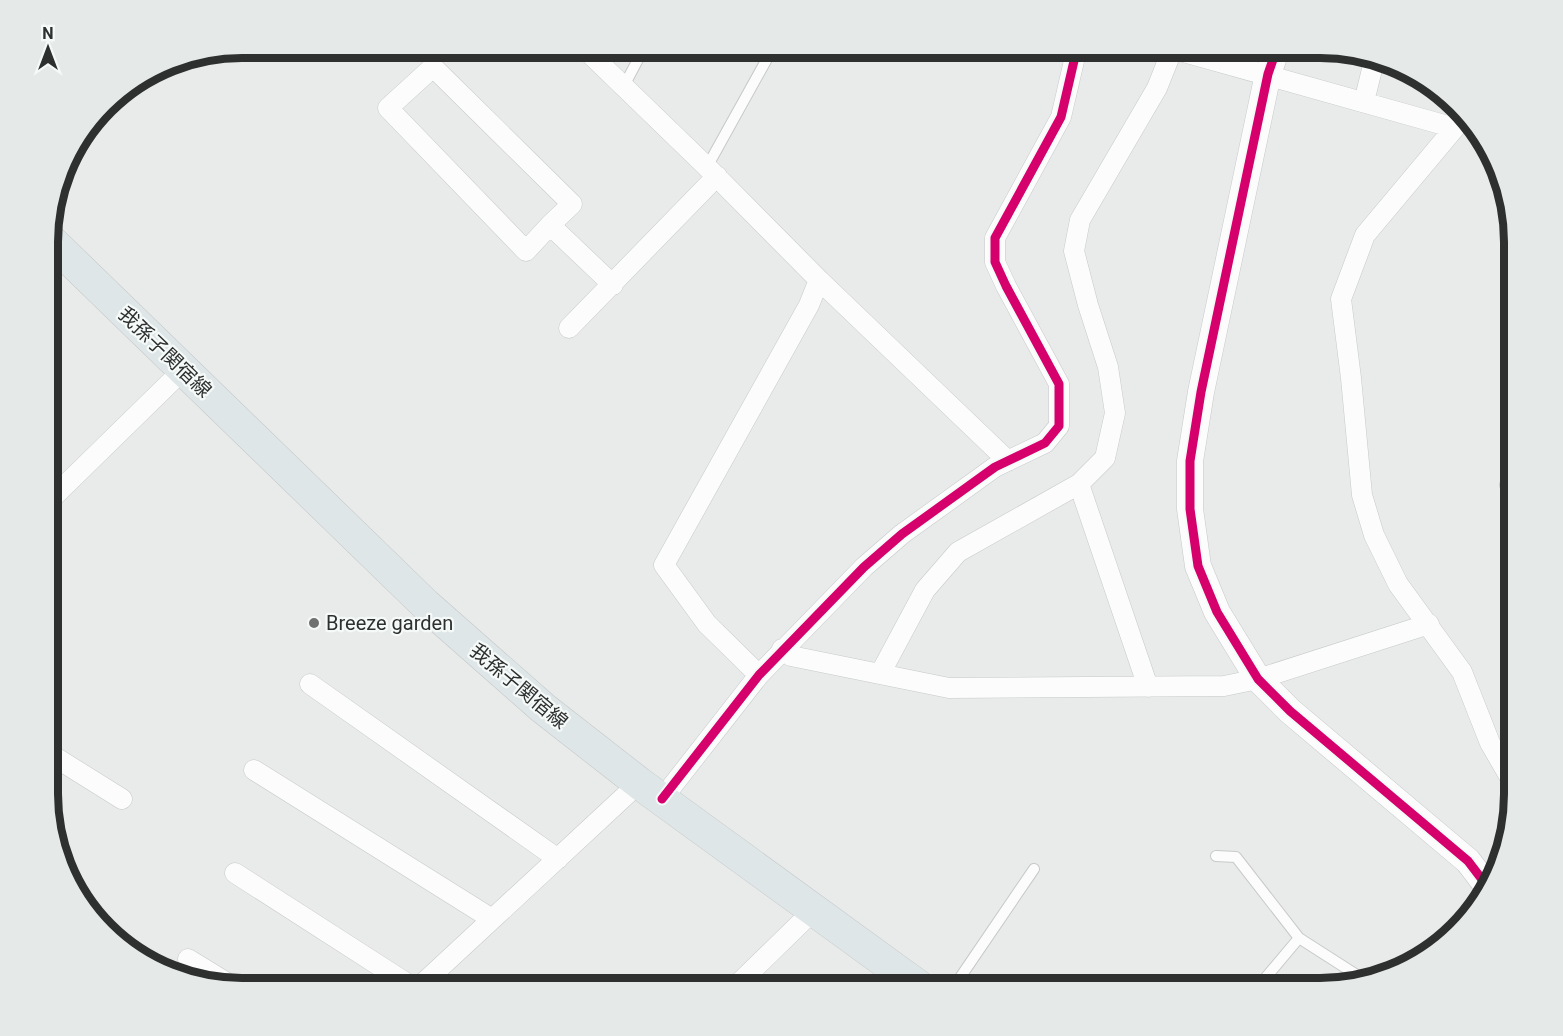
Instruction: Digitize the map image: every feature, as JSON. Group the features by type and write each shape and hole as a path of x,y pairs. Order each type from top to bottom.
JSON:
{"main road":[{"name":"我孫子関宿線","path":"58,248 426,605 543,708 651,791 906,977"}],"street":[{"path":"595,58 712,171 819,280 1008,461"},
{"path":"427,978 558,859 651,791 782,649 864,567 902,534 995,467 1045,443 1059,426 1059,384 995,262 994,238 1061,117 1075,58"},
{"path":"880,674 925,590 958,552 1079,484 1105,458 1115,413 1108,367 1074,251 1080,220 1157,88 1168,58"},
{"path":"1209,58 1364,102 1459,123 1365,235 1341,299 1352,378 1362,495 1374,535 1398,584 1462,672 1490,743 1504,767"},
{"path":"1274,58 1268,74 1201,392 1190,461 1190,509 1198,566 1217,612 1258,679 1290,711 1468,861 1483,881"},
{"path":"1364,102 1373,66"},
{"path":"433,67 572,204 550,225 526,251 388,108 433,67"},
{"path":"569,328 613,285 712,171"},
{"path":"550,225 613,285"},
{"path":"759,675 707,624 664,565 809,305 819,280"},
{"path":"58,492 183,369"},
{"path":"1079,484 1148,687"},
{"path":"782,649 791,656 949,688 1224,686 1258,679 1429,624"},
{"path":"310,684 558,859"},
{"path":"58,759 122,799"},
{"path":"254,770 492,919"},
{"path":"235,873 400,978"},
{"path":"745,978 814,910"},
{"path":"188,959 214,975"}],"lane":[{"path":"624,86 639,58"},
{"path":"712,171 768,58"},
{"path":"1216,856 1236,857 1299,938 1355,974"},
{"path":"960,977 1034,869"},
{"path":"1266,977 1299,938"}],"cycle path":[{"path":"662,799 759,675 864,567 902,534 995,467 1045,443 1059,426 1059,384 995,262 995,238 1061,117 1075,58"},
{"path":"1274,58 1268,74 1201,392 1190,461 1190,509 1198,566 1217,612 1258,679 1290,711 1468,861 1483,881"}],"place":[{"name":"Breeze garden","path":"314,623"}]}
